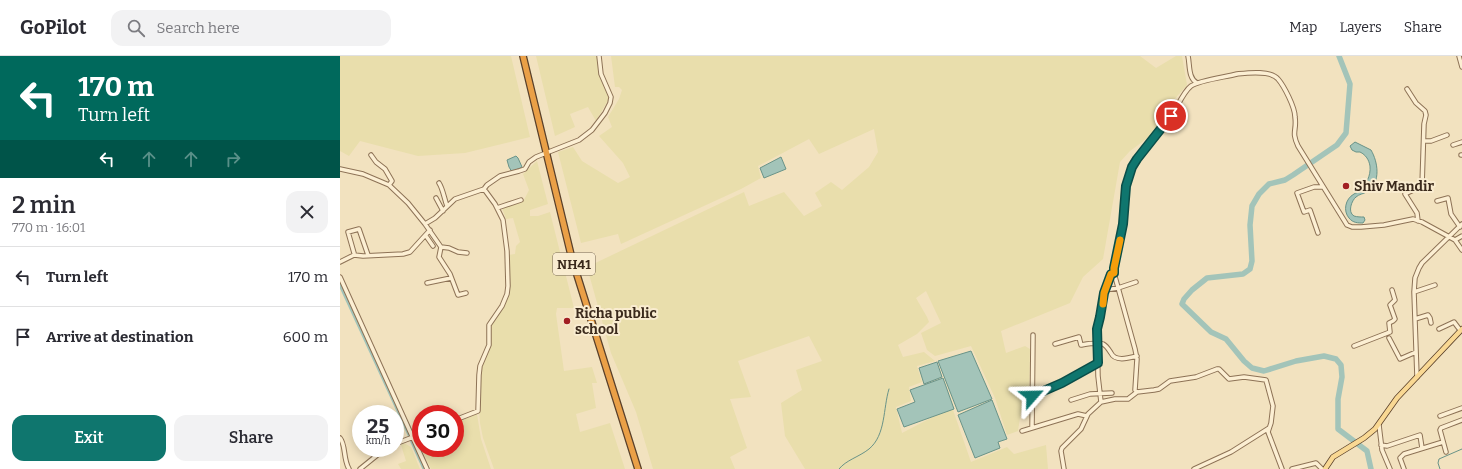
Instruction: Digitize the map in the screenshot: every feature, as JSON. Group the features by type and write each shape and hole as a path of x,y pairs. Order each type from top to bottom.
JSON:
{"highway":[{"name":"NH41","path":"523,56 572,259 638,469"}],"main road":[{"path":"1325,469 1333,457 1364,438 1379,425 1397,398 1461,329"}],"street":[{"path":"425,224 435,218 455,199 484,189 486,185 500,176 519,172 525,169 529,162 536,157 579,140 592,130 605,113 611,97 601,74 599,56"},
{"path":"1188,56 1191,77 1193,81 1197,83"},
{"path":"1460,56 1462,67"},
{"path":"1137,392 1135,390 1137,356 1114,273 1123,224 1126,186 1132,167 1137,159 1171,116 1186,91 1197,83 1242,74 1263,73 1277,78 1288,96 1295,114 1294,134 1298,146 1347,225 1352,227 1384,225 1413,219 1455,240 1462,250"},
{"path":"1407,89 1426,115 1422,186 1405,194 1417,213 1418,221"},
{"path":"1424,141 1431,141 1447,135"},
{"path":"1453,145 1462,142"},
{"path":"371,155 376,162 382,165 385,169 392,181 390,185"},
{"path":"340,169 363,174 390,185 408,203 430,230 441,247 439,257 451,278 458,295 466,293"},
{"path":"439,183 447,206"},
{"path":"1318,233 1310,210 1304,212 1297,193 1323,187"},
{"path":"464,416 478,411 480,366 489,345 490,325 502,306 507,294 509,268 503,220 484,189"},
{"path":"436,198 443,211"},
{"path":"1417,377 1414,292 1415,278 1419,268 1461,225 1452,214 1448,198 1437,201"},
{"path":"497,208 521,200"},
{"path":"354,253 348,232 359,229 368,255"},
{"path":"340,262 354,255 403,254 410,252 430,230"},
{"path":"426,236 433,246"},
{"path":"1455,240 1462,236"},
{"path":"441,247 467,253"},
{"path":"1101,402 1098,376 1097,329 1105,290 1111,274 1114,273"},
{"path":"340,277 412,435"},
{"path":"427,283 451,278"},
{"path":"1105,290 1118,288 1136,282"},
{"path":"1414,292 1435,285"},
{"path":"1354,346 1390,332 1389,323 1395,319 1390,305 1394,300 1392,290"},
{"path":"1415,319 1428,315 1431,323"},
{"path":"1439,328 1454,322 1461,329"},
{"path":"1032,428 1033,335"},
{"path":"1055,344 1079,337 1081,345 1103,344 1109,349 1111,355 1116,358 1126,359 1137,356"},
{"path":"1389,338 1400,359 1416,352"},
{"path":"1032,396 1062,383 1098,363"},
{"path":"1064,469 1061,451 1062,448 1080,429 1087,416 1101,402 1114,399 1128,399 1137,392 1159,389 1170,381 1196,377 1219,369 1229,379 1244,377 1266,380 1272,406 1271,423 1269,428 1270,435 1282,469"},
{"path":"1070,400 1090,394 1112,393"},
{"path":"1440,416 1462,408"},
{"path":"1022,431 1078,414 1087,416"},
{"path":"1446,452 1440,432 1441,428 1462,420"},
{"path":"1379,425 1381,445 1390,469"},
{"path":"1194,469 1231,452 1269,428"},
{"path":"1381,445 1387,446 1420,435 1422,448"},
{"path":"340,438 344,444 344,454 348,469"},
{"path":"1404,469 1400,458 1407,453 1443,442"},
{"path":"360,469 375,457"},
{"path":"422,457 427,469"},
{"path":"1292,469 1312,463 1316,463 1322,469"}],"shaded area":[{"path":"340,56 511,56 530,137 465,153 418,156 360,141 349,156 340,151"},
{"path":"536,56 597,56 599,74 610,97 596,121 588,107 570,114 575,127 555,136"},
{"path":"611,56 1140,56 1156,68 1176,56 1182,56 1187,85 1166,109 1153,134 1130,151 1120,162 1103,259 1083,277 1070,303 1001,331 1006,353 1025,346 1030,349 1029,411 1021,411 1018,431 1007,435 995,398 971,346 935,356 927,350 921,333 941,323 926,291 916,298 929,322 917,334 898,345 903,357 924,352 935,361 917,366 922,382 909,387 911,401 896,407 902,433 952,407 971,462 1007,447 1014,454 1046,445 1048,469 805,469 785,436 781,403 802,390 796,370 822,361 809,336 738,361 751,397 730,399 747,448 730,457 735,469 653,469 636,412 611,353 587,267 744,192 749,206 784,192 804,216 822,206 815,193 831,182 842,190 869,167 878,152 874,129 819,154 809,139 758,166 761,178 741,189 621,244 618,234 581,243 558,152 573,147 582,161 618,183 630,177 623,163 599,136 612,127 608,117 619,99 622,90 619,87 615,87"},
{"path":"537,161 548,204 530,210 530,216 538,216 550,212 574,308 557,308 556,314 564,371 592,367 597,383 592,383 596,408 576,414 580,432 610,423 625,469 494,469 483,438 479,409 482,367 488,353 491,339 491,323 498,315 507,299 510,271 508,255 515,254 516,246 520,242 513,218 506,219 502,208 524,200 529,190 523,174"},
{"path":"477,414 481,439 491,469 431,469 425,457 464,457 464,419"},
{"path":"404,443 411,447 412,457 415,457 420,469 401,469 398,464 406,461 404,455"}],"water":[{"path":"1355,142 1371,150 1377,166 1377,177 1372,187 1356,197 1351,206 1351,212 1354,216 1364,217 1365,220 1363,223 1352,221 1346,212 1347,202 1351,196 1364,186 1370,173 1370,166 1367,158 1360,152 1352,150 1350,146"},
{"path":"516,156 522,167 512,172 507,160"},
{"path":"781,157 786,169 764,178 760,168"},
{"path":"971,351 992,399 958,412 938,361"},
{"path":"937,362 942,377 924,384 919,368"},
{"path":"943,378 954,409 904,427 897,409 915,402 910,390"},
{"path":"992,400 1007,439 998,442 1000,448 975,458 958,415"}],"waterway":[{"path":"1339,56 1350,84 1346,133 1337,145 1285,180 1269,184 1259,194 1252,206 1250,225 1252,261 1250,269 1243,274 1207,278 1192,290 1184,299 1182,304 1211,332 1226,339 1244,361 1252,368 1264,371 1296,361 1324,356 1336,359 1341,365 1342,377 1338,399 1338,429 1367,451 1371,469"},
{"path":"340,285 410,437"},
{"path":"839,469 845,463 869,449 874,443 881,429 889,389"},
{"path":"411,440 424,469"},
{"path":"1440,469 1438,463 1439,459 1462,449"}],"slow traffic":[{"path":"1103,304 1105,290 1111,274 1114,273 1120,240"}],"place":[{"name":"Shiv Mandir","path":"1346,186"},
{"name":"Richa public school","path":"567,321"}],"route":[{"path":"1032,396 1062,383 1072,376 1098,363 1097,329 1104,293 1111,274 1114,273 1125,210 1126,186 1132,167 1137,159 1171,116"}]}
